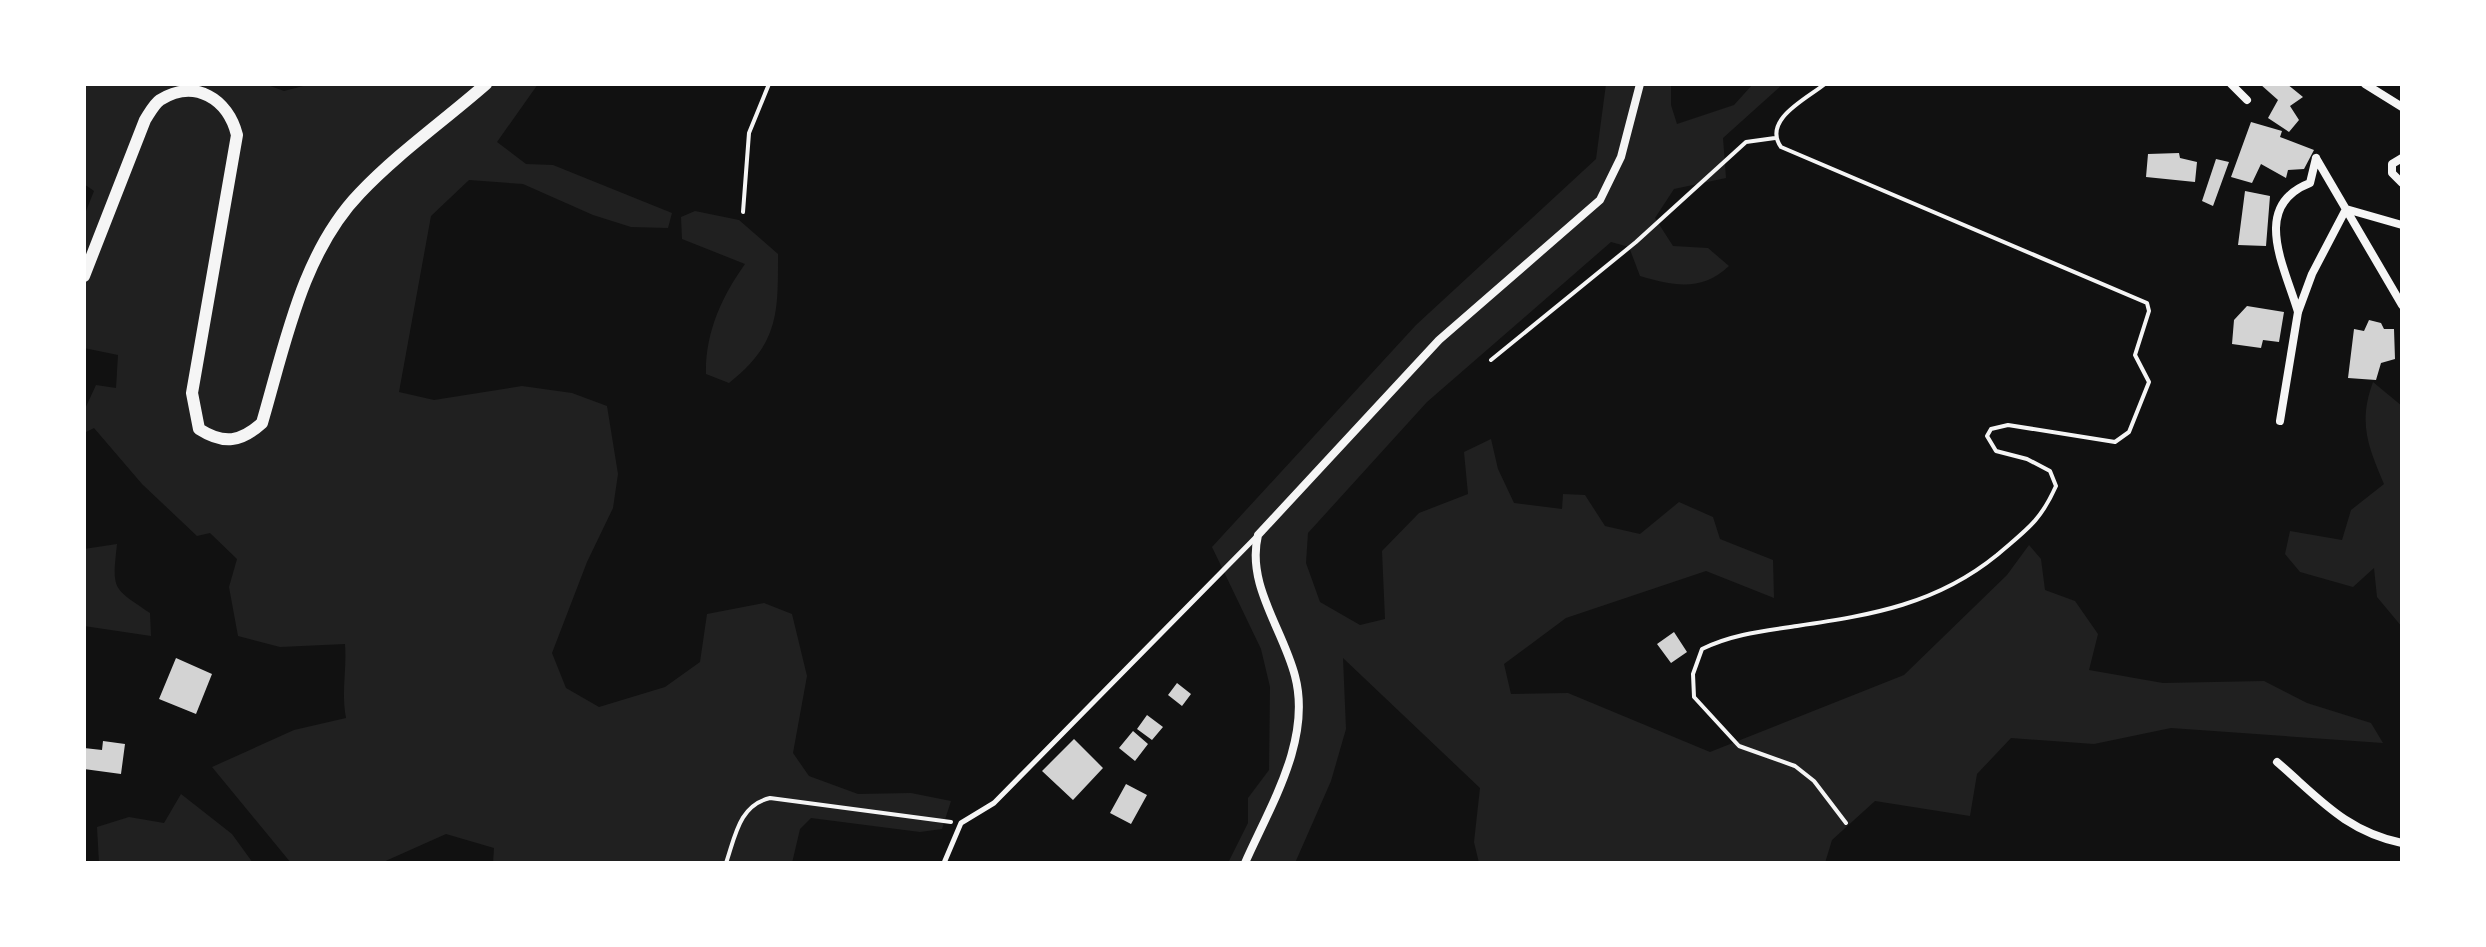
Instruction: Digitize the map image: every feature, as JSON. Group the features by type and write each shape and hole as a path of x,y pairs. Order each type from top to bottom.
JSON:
{"street":[{"path":"84,276 145,120 159,101 184,92 205,93 222,104 232,115 237,135 192,393 199,429 212,438 231,441 248,436 262,423 305,282 331,232 360,193 486,84"},
{"path":"1245,863 1295,747 1298,707 1295,677 1253,560 1258,535 1439,340 1600,200 1621,157 1640,84"},
{"path":"2231,84 2247,100"},
{"path":"2365,84 2402,107"},
{"path":"2298,312 2276,243 2277,212 2291,191 2310,183 2316,158 2402,305"},
{"path":"2402,158 2392,164 2392,173 2402,183"},
{"path":"2346,209 2402,225"},
{"path":"2280,421 2298,312 2312,274 2346,209"},
{"path":"2277,762 2340,819 2378,837 2402,843"}],"lane":[{"path":"944,863 961,823 994,803 1258,535"}],"path":[{"path":"743,212 749,133 769,84"},
{"path":"1825,84 1780,119 1775,128 1775,138 1781,147 2147,303 2149,311 2135,355 2149,382 2129,432 2115,442 2008,425 1991,429 1987,436 1996,451 2027,459 2050,471 2056,486 2042,517 1967,580 1907,605 1854,618 1726,637 1702,649 1693,674 1694,697 1739,746 1795,766 1814,781 1846,823"},
{"path":"1491,360 1636,242 1746,142 1775,138"},
{"path":"726,863 743,815 757,801 770,798 961,823"}],"shaded area":[{"path":"84,84 265,84 284,91 311,84 538,84 497,142 526,164 553,165 672,213 668,228 631,227 593,215 523,184 469,180 431,216 399,392 434,400 522,386 572,393 607,406 618,474 613,508 587,562 552,653 566,688 599,707 665,687 700,662 707,614 764,603 792,614 807,676 793,753 809,776 858,794 911,793 951,801 942,829 920,832 811,818 800,829 792,863 493,863 494,848 446,834 381,863 291,863 212,767 294,730 346,718 345,644 280,647 238,636 229,587 237,559 210,533 197,536 142,484 94,428 84,433 84,411 96,385 116,388 118,355 84,348 84,216 94,191 84,184"},
{"path":"1606,84 1671,84 1671,105 1677,124 1734,105 1753,84 1783,84 1723,138 1726,178 1674,189 1655,218 1673,246 1708,248 1729,266 1698,283 1664,282 1640,276 1629,247 1611,242 1427,402 1308,533 1306,563 1320,602 1360,625 1385,619 1382,551 1419,513 1468,494 1464,452 1491,439 1498,469 1514,503 1562,509 1563,494 1585,495 1605,526 1640,534 1679,502 1713,517 1720,539 1773,560 1774,598 1706,571 1566,618 1504,664 1511,694 1568,693 1710,752 1904,675 2007,575 2029,545 2041,559 2045,590 2075,601 2098,634 2089,670 2163,683 2264,681 2307,703 2371,723 2383,743 2171,728 2094,744 2011,738 1977,774 1970,816 1875,801 1832,840 1825,863 1479,863 1474,842 1480,788 1343,658 1346,729 1331,781 1295,863 1228,863 1248,823 1248,798 1269,770 1270,687 1261,649 1212,547 1416,325 1596,159"},
{"path":"695,211 739,220 778,254 776,311 772,326 758,354 729,383 706,374 708,344 716,316 745,264 682,239 681,217"},
{"path":"2373,382 2402,406 2402,627 2377,597 2374,568 2353,587 2300,572 2285,554 2290,531 2342,540 2351,510 2384,484 2367,434 2366,410"},
{"path":"117,544 117,586 150,613 151,636 84,626 84,549"},
{"path":"181,794 232,834 253,863 99,863 97,827 129,817 164,823"}],"building":[{"path":"2260,84 2287,84 2303,97 2290,106 2299,120 2289,132 2268,118 2278,100"},
{"path":"2251,122 2282,131 2280,137 2314,150 2304,169 2288,170 2286,178 2261,164 2252,183 2231,177"},
{"path":"2179,153 2180,158 2197,162 2195,182 2146,177 2148,154"},
{"path":"2216,159 2229,162 2213,206 2202,201"},
{"path":"2245,191 2270,196 2266,246 2238,245"},
{"path":"2247,306 2284,312 2279,342 2263,340 2261,348 2232,344 2234,320"},
{"path":"2369,320 2381,323 2384,329 2394,329 2395,359 2381,363 2376,380 2348,378 2354,329 2364,331"},
{"path":"1674,632 1687,652 1671,663 1657,644"},
{"path":"176,658 212,674 196,714 159,699"},
{"path":"1177,683 1191,694 1182,706 1168,695"},
{"path":"1147,715 1163,727 1152,740 1137,729"},
{"path":"1133,731 1148,744 1135,761 1119,748"},
{"path":"1074,739 1103,768 1073,800 1042,771"},
{"path":"103,741 125,744 121,774 84,769 84,748 102,750"},
{"path":"1126,784 1147,795 1131,824 1110,813"}]}
